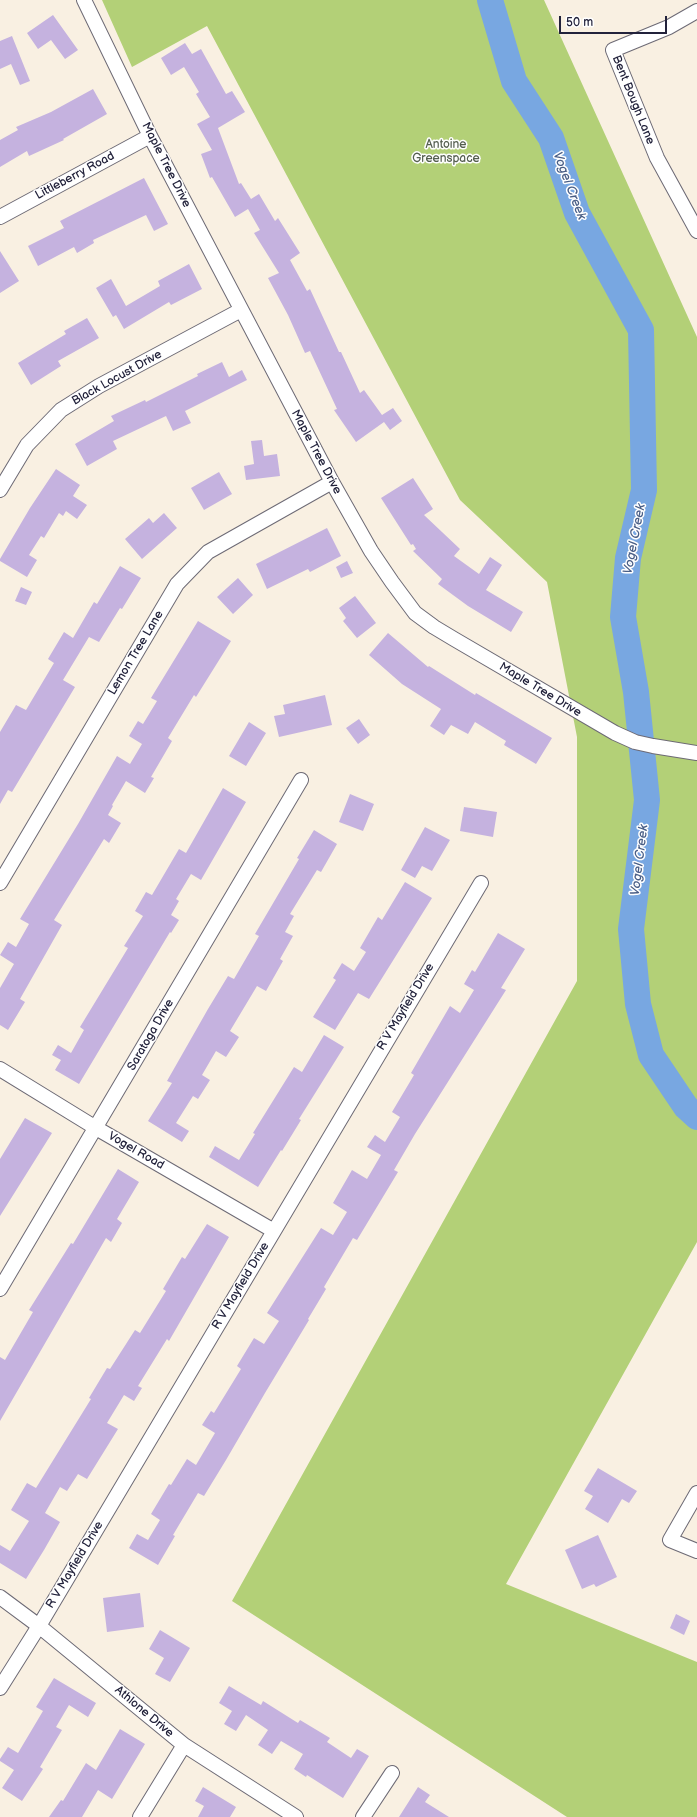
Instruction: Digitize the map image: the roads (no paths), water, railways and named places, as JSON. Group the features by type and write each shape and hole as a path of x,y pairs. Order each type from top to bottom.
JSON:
{"street":[{"name":"Maple Tree Drive","path":"84,0 150,136 332,482 371,551 392,582 416,613 434,627 592,721 635,742 668,750 697,753"},
{"name":"Bent Bough Lane","path":"697,11 669,27 613,50 657,158 697,231"},
{"name":"Littleberry Road","path":"0,217 150,136"},
{"name":"Black Locust Drive","path":"0,490 27,445 62,410 98,386 241,310"},
{"name":"Lemon Tree Lane","path":"0,882 177,584 208,552 332,482"},
{"name":"Saratoga Drive","path":"0,1289 301,780"},
{"name":"R V Mayfield Drive","path":"0,1688 39,1626 481,883"},
{"name":"Vogel Road","path":"0,1068 96,1128 274,1231"},
{"path":"697,1493 670,1540 697,1551"},
{"name":"Athlone Drive","path":"0,1597 39,1626 184,1745 296,1817"},
{"path":"140,1817 184,1745"},
{"path":"363,1817 392,1773"}],"waterway":[{"name":"Vogel Creek","path":"490,0 514,81 551,138 577,213 641,330 644,490 628,558 623,617 636,692 647,800 631,929 638,1004 651,1055 686,1107 697,1117"}],"park label":[{"name":"Antoine Greenspace","path":"446,152"}]}
